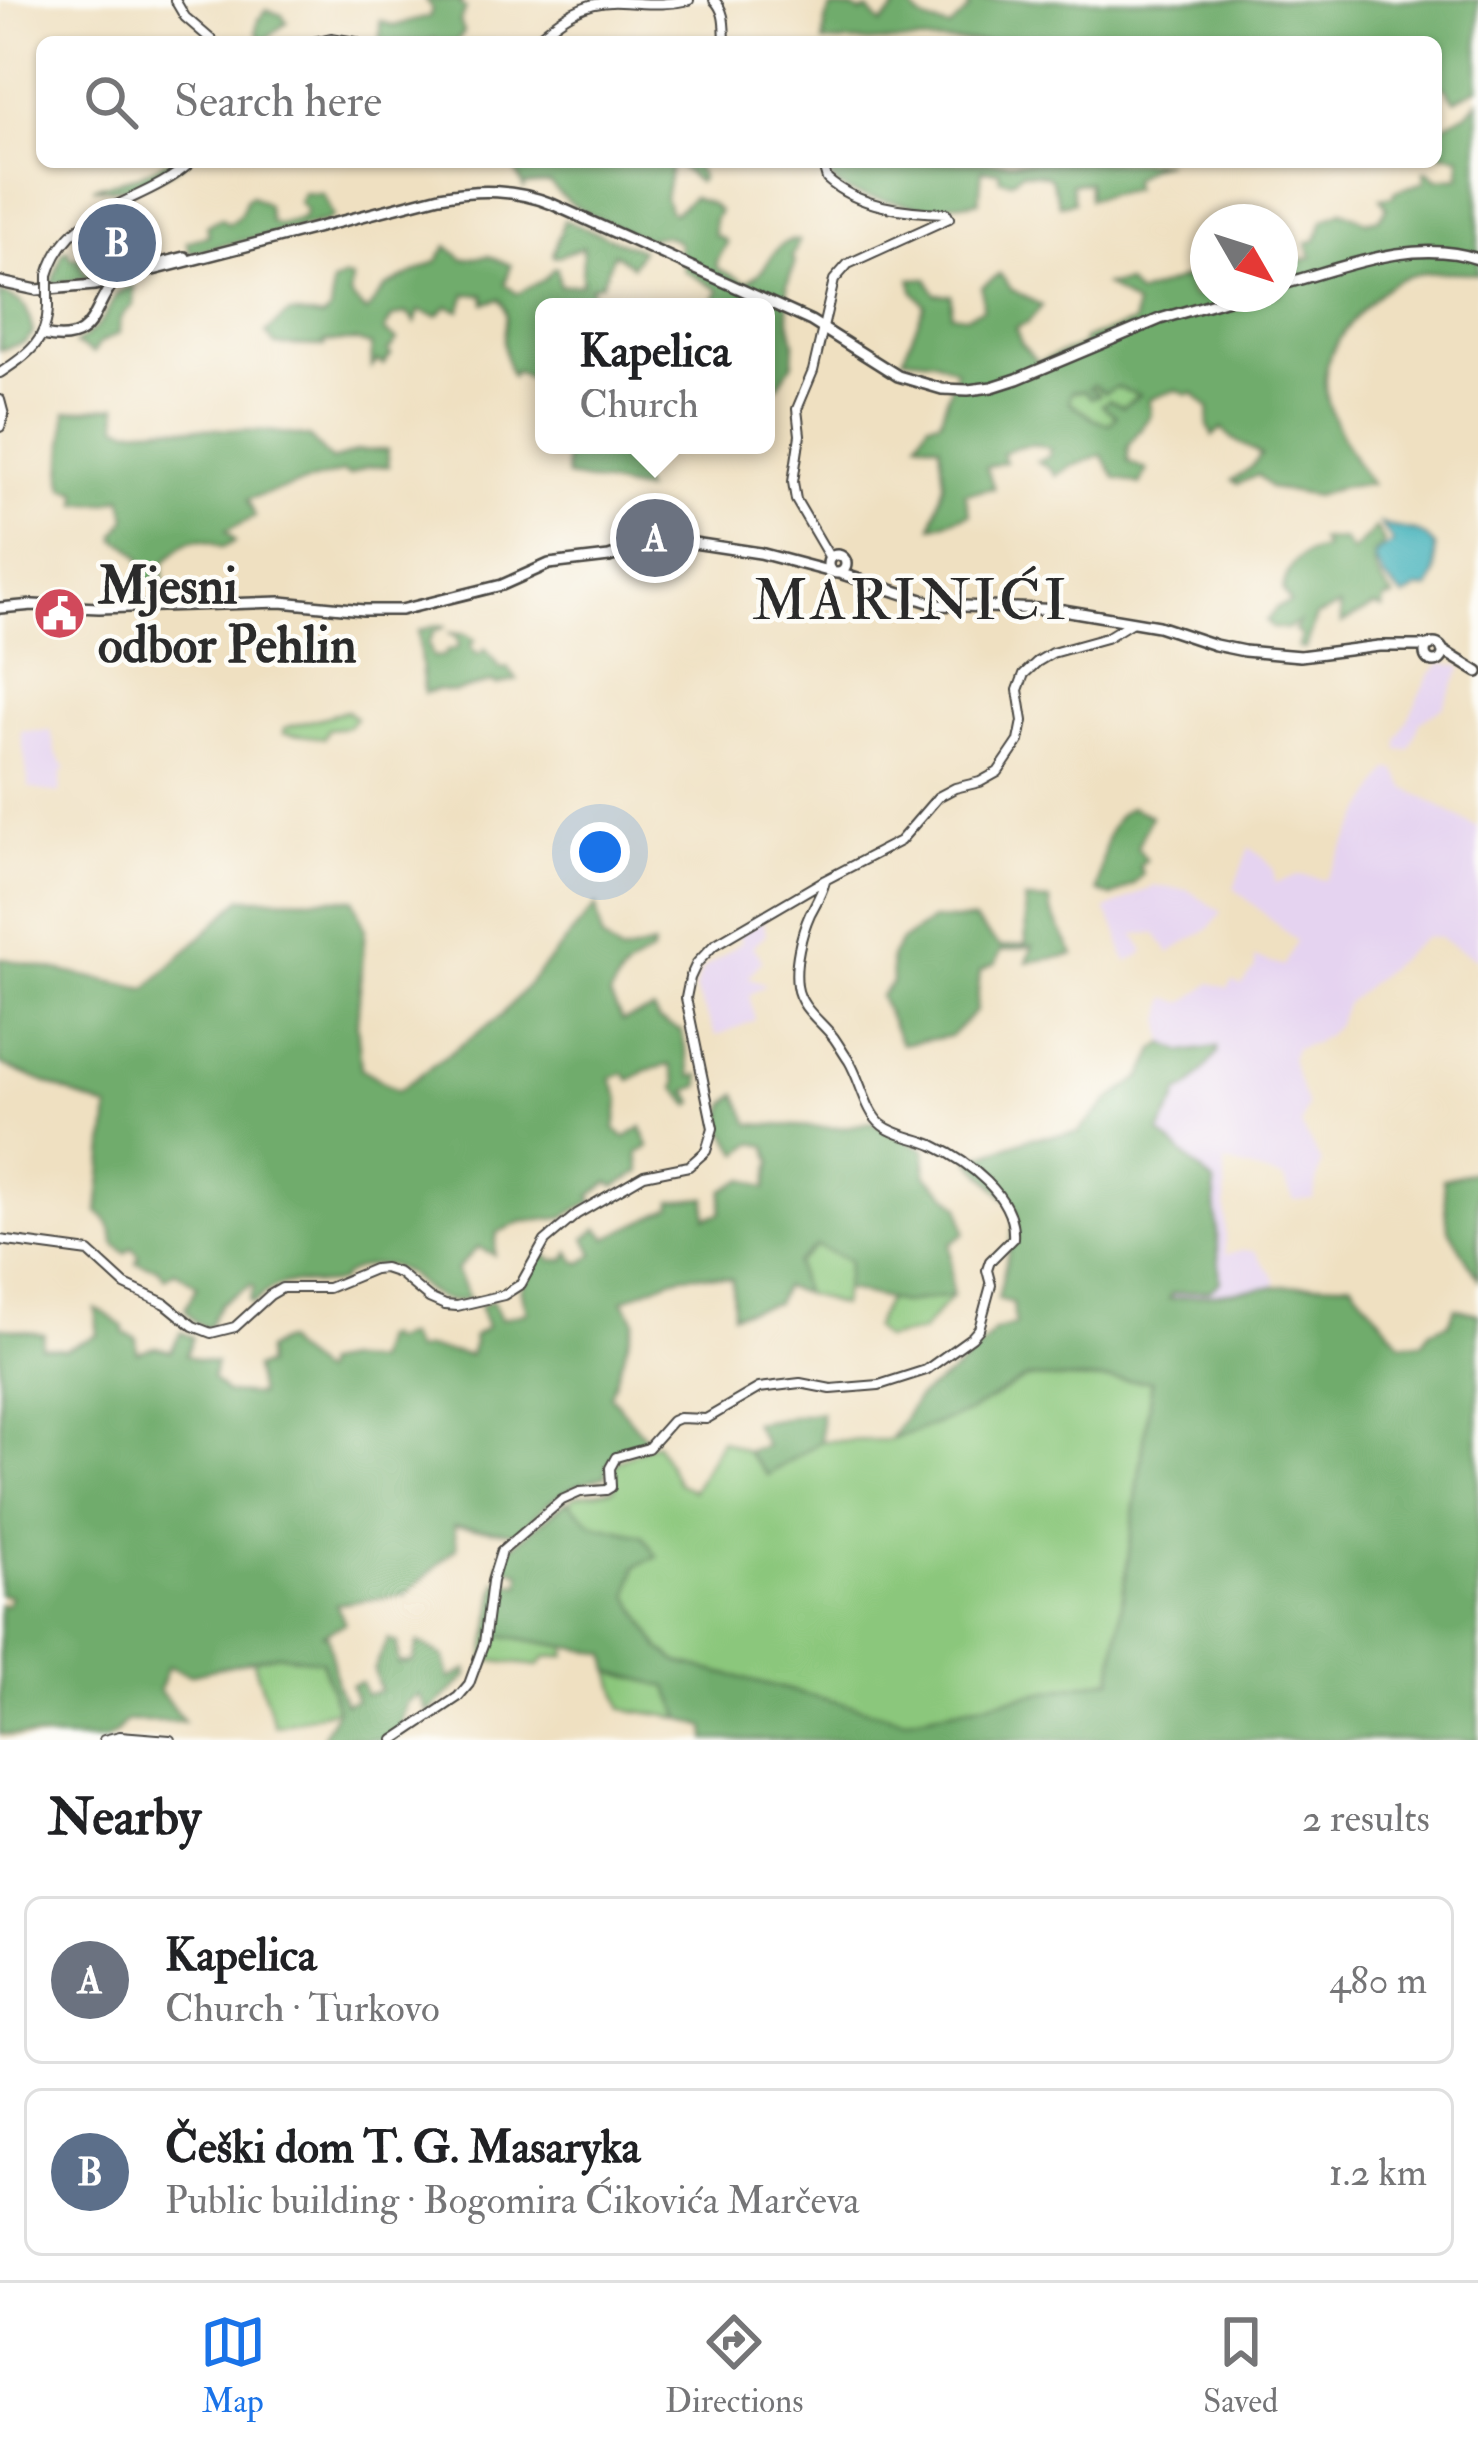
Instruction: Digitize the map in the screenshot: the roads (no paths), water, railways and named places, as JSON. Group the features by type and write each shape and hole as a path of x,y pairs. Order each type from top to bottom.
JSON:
{"main road":[{"path":"0,282 28,289 102,292 115,280 210,254 479,190 535,197 760,298"},
{"path":"1298,280 1408,251 1449,251 1478,259"},
{"path":"43,335 58,338 83,330 95,316 106,278 210,254"},
{"path":"775,305 821,326 898,376 928,386 968,390 1017,380 1190,310"},
{"path":"0,608 281,602 401,610 502,585 545,566 609,557 659,542 701,542 809,565 835,564 861,579 938,605 1063,610 1158,626 1215,645 1267,653 1309,656 1371,647 1428,650 1432,662 1441,655 1478,672"}],"street":[{"path":"175,0 185,17 207,36"},
{"path":"540,36 562,17 592,4 658,6 688,0"},
{"path":"714,0 724,16 725,36"},
{"path":"0,373 26,356 43,335 48,275 55,255 72,232 184,168"},
{"path":"824,168 826,178 853,196 923,213 948,214 946,221 848,264 836,275 810,380 797,410 800,435 793,490 835,564"},
{"path":"0,400 4,415 0,427"},
{"path":"0,1240 88,1252 125,1286 166,1304 193,1326 211,1333 235,1327 282,1288 328,1288 379,1268 399,1273 439,1304 457,1306 513,1290 545,1241 577,1214 644,1175 689,1166 706,1151 713,1135 686,1007 697,963 714,945 901,841 938,796 982,781 1004,765 1023,724 1018,690 1024,674 1043,657 1106,638 1132,622"},
{"path":"394,1740 469,1684 484,1643 501,1552 562,1500 611,1487 610,1468 616,1457 648,1448 666,1425 679,1418 706,1419 760,1388 800,1383 831,1389 887,1384 926,1370 979,1329 991,1285 990,1261 1008,1245 1014,1228 1008,1211 963,1162 878,1123 868,1111 857,1074 801,998 797,964 824,880"},
{"path":"104,1740 120,1736 170,1740"}],"water":[{"path":"1381,524 1416,531 1435,546 1430,588 1404,597 1384,578 1374,558 1393,543"}],"place":[{"name":"Češki dom T. G. Masaryka","path":"117,243"},
{"name":"Kapelica","path":"655,538"},
{"name":"Mjesni odbor Pehlin","path":"59,614"}],"district":[{"name":"MARINIĆI","path":"911,599"}]}
